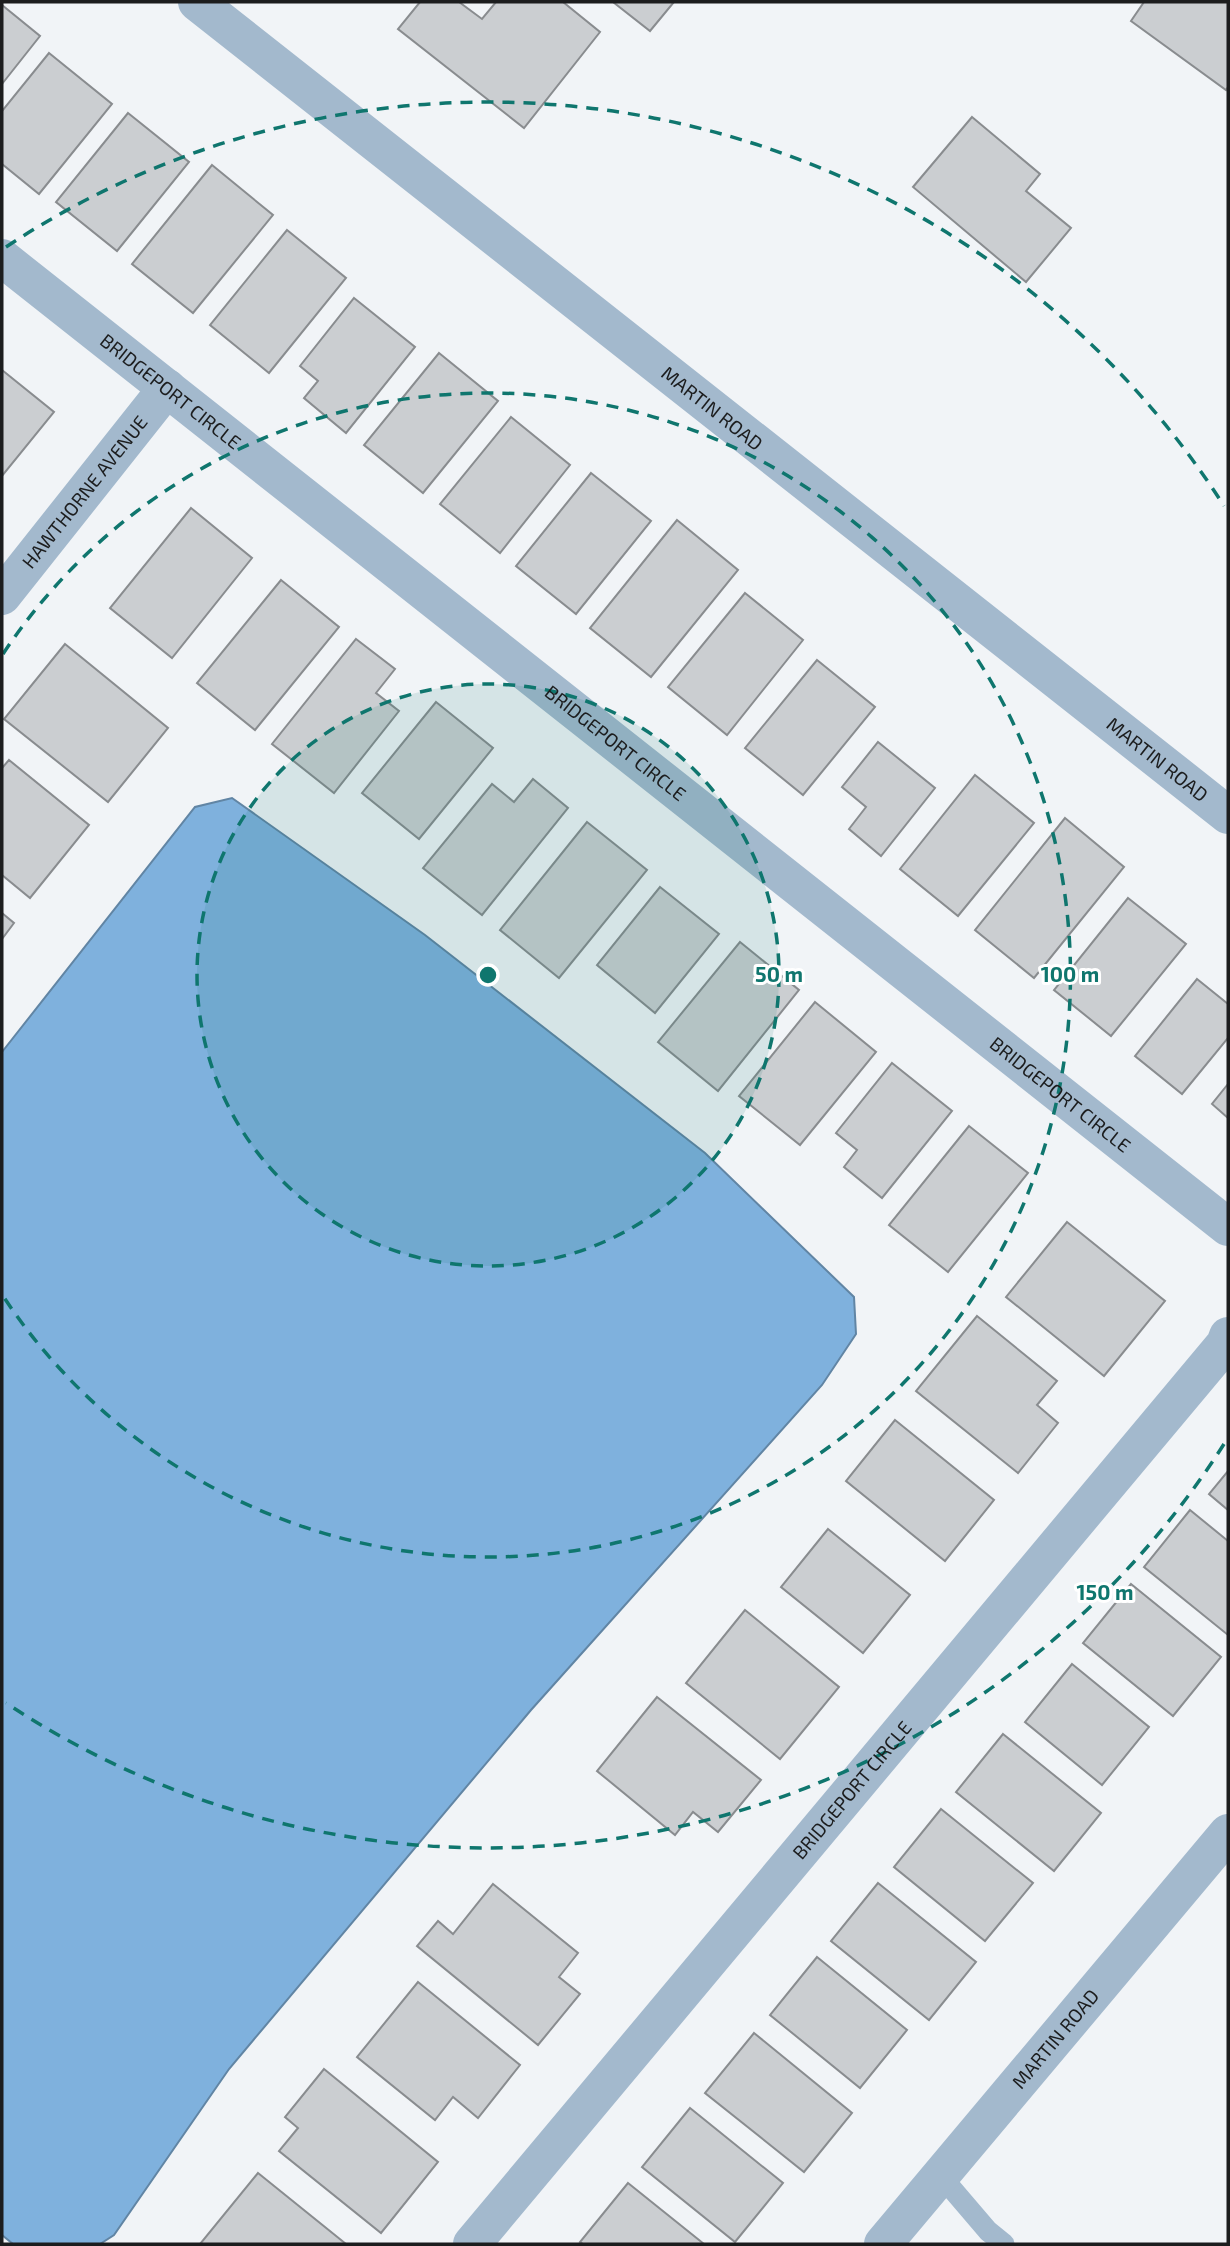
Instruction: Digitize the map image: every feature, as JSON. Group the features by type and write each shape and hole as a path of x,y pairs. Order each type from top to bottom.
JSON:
{"street":[{"name":"MARTIN ROAD","path":"198,2 1228,815"},
{"name":"BRIDGEPORT CIRCLE","path":"2,258 1228,1227"},
{"name":"HAWTHORNE AVENUE","path":"2,597 167,388"},
{"name":"BRIDGEPORT CIRCLE","path":"472,2244 1225,1344 1228,1336"},
{"name":"MARTIN ROAD","path":"883,2244 1228,1833"}],"lane":[{"path":"940,2176 988,2231 1004,2244"}],"water":[{"path":"232,798 425,935 705,1153 854,1297 856,1334 822,1385 531,1710 229,2069 114,2235 100,2244 13,2244 2,2235 2,1052 195,807"}],"building":[{"path":"420,2 459,2 482,19 496,2 563,2 600,32 524,128 398,29"},
{"path":"613,2 674,2 650,31"},
{"path":"1144,2 1228,2 1226,90 1131,21"},
{"path":"2,5 40,36 2,84"},
{"path":"49,53 112,104 39,194 2,164 2,111"},
{"path":"128,113 189,162 117,251 56,202"},
{"path":"972,117 1040,174 1026,191 1071,228 1026,282 913,187"},
{"path":"212,165 273,215 193,313 132,264"},
{"path":"287,230 346,278 269,373 210,325"},
{"path":"354,298 415,347 346,433 304,398 318,381 300,366"},
{"path":"439,353 498,401 423,493 364,445"},
{"path":"2,370 54,412 2,476"},
{"path":"511,417 570,465 500,553 440,504"},
{"path":"591,473 651,521 576,614 516,566"},
{"path":"191,508 252,558 172,658 110,608"},
{"path":"677,520 738,570 651,677 590,628"},
{"path":"281,580 339,627 255,730 197,683"},
{"path":"745,593 803,640 727,735 668,687"},
{"path":"356,639 395,669 376,693 399,711 334,793 272,744"},
{"path":"65,644 168,728 108,802 4,719"},
{"path":"817,660 875,707 803,795 745,748"},
{"path":"436,702 493,748 419,839 362,793"},
{"path":"878,742 935,788 881,856 849,829 866,807 842,787"},
{"path":"9,760 89,825 30,898 2,875 2,768"},
{"path":"975,775 1034,823 958,916 900,869"},
{"path":"533,779 568,808 482,915 423,868 492,784 514,802"},
{"path":"1065,818 1124,867 1034,978 975,930"},
{"path":"587,822 647,870 559,978 500,930"},
{"path":"660,887 719,934 655,1013 597,965"},
{"path":"1128,898 1186,944 1111,1036 1054,990"},
{"path":"2,913 14,923 2,939"},
{"path":"740,942 799,990 718,1091 658,1042"},
{"path":"1197,979 1228,1004 1228,1038 1182,1094 1135,1056"},
{"path":"815,1002 876,1052 800,1145 739,1096"},
{"path":"892,1063 952,1111 882,1198 844,1167 857,1150 836,1133"},
{"path":"1228,1084 1228,1118 1212,1104"},
{"path":"969,1126 1028,1173 948,1272 889,1225"},
{"path":"1067,1222 1165,1301 1104,1376 1006,1297"},
{"path":"977,1316 1057,1381 1037,1405 1058,1423 1018,1473 916,1391"},
{"path":"895,1420 994,1500 945,1561 846,1481"},
{"path":"1228,1471 1228,1510 1209,1494"},
{"path":"1190,1510 1228,1541 1228,1635 1144,1567"},
{"path":"828,1529 910,1595 863,1653 781,1587"},
{"path":"1131,1584 1221,1657 1173,1716 1083,1643"},
{"path":"745,1610 839,1687 780,1759 686,1683"},
{"path":"1072,1664 1149,1727 1102,1785 1025,1722"},
{"path":"657,1697 761,1780 718,1832 693,1812 675,1835 597,1771"},
{"path":"1003,1734 1101,1813 1054,1871 956,1792"},
{"path":"941,1809 1033,1883 985,1941 894,1867"},
{"path":"878,1883 976,1962 929,2020 831,1941"},
{"path":"493,1884 578,1953 559,1977 580,1994 538,2045 417,1946 438,1921 453,1934"},
{"path":"817,1957 907,2030 860,2088 770,2015"},
{"path":"418,1982 520,2065 478,2118 453,2097 435,2120 357,2057"},
{"path":"754,2033 852,2113 804,2172 705,2093"},
{"path":"324,2069 438,2162 381,2233 279,2151 298,2128 285,2117"},
{"path":"690,2108 783,2183 735,2242 642,2167"},
{"path":"258,2173 346,2244 200,2244"},
{"path":"628,2183 704,2244 580,2242"}]}
